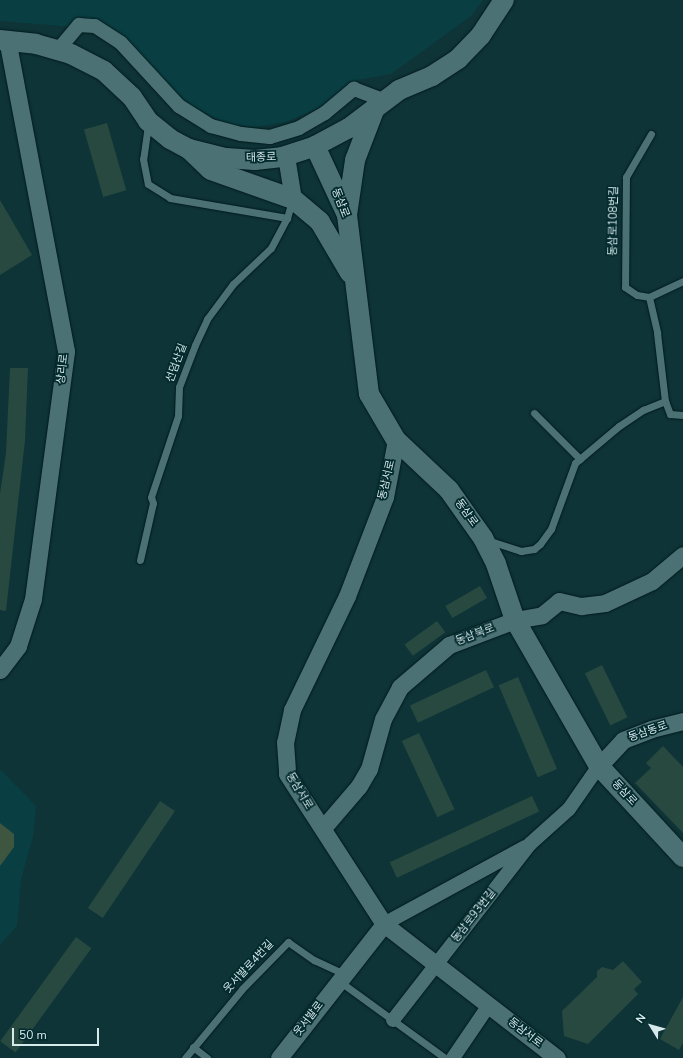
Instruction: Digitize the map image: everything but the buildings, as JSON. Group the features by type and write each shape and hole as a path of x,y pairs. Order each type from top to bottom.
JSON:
{"main road":[{"name":"태종로","path":"4,40 58,50 71,54 104,71 132,97 148,121 170,139 190,149 226,158 256,160 286,156 315,146 348,128 399,90 432,76 458,59 482,35 502,2"},
{"path":"347,215 354,160 380,104"},
{"name":"동삼로","path":"315,146 347,215 369,394 396,440 449,490 483,538 496,564 516,620 599,766 683,857"},
{"path":"190,149 211,170 293,199 320,222 355,281"}],"street":[{"path":"58,50 79,25 95,26 121,43 179,106 211,126 241,134 270,137 299,128 325,113 354,89 380,104"},
{"name":"상리로","path":"0,670 18,646 33,599 66,351 4,40"},
{"path":"286,156 293,199"},
{"name":"동삼서로","path":"396,440 385,497 347,596 292,710 284,742 287,774 384,924 557,1058"},
{"name":"동삼북로","path":"323,828 359,786 370,769 383,719 400,687 449,645 516,620 542,615 559,601 580,606 604,603 652,581 683,555"},
{"name":"동삼동로","path":"599,766 623,740 651,729 683,721"},
{"name":"동삼로93번길","path":"393,1020 530,844 569,808 599,766"},
{"path":"384,924 530,844"},
{"name":"웃서발로","path":"278,1058 384,924"},
{"path":"453,1058 489,1005"}],"lane":[{"path":"148,121 143,158 148,184 170,198 288,218"},
{"name":"동삼로108번길","path":"649,296 637,295 625,287 625,272 626,177 650,134"},
{"name":"선덤산길","path":"140,560 153,503 151,497 178,416 179,387 195,345 207,319 233,284 271,248 288,218 293,199"},
{"path":"683,281 649,296 657,333 665,401 670,414 683,415"},
{"path":"483,538 521,551 528,551 540,544 551,529 572,468 580,459 632,416 665,401"},
{"path":"534,413 580,459"},
{"name":"웃서발로4번길","path":"185,1058 242,989 288,942 341,978"},
{"path":"341,978 393,1020 445,1058"},
{"path":"193,1047 206,1058"}],"shaded area":[{"path":"0,0 483,0 471,16 391,74 358,80 321,107 286,122 256,127 227,124 185,103 111,30 0,21"},
{"path":"0,769 36,806 33,836 21,880 17,926 0,945"}],"green space":[{"path":"0,823 14,834 14,847 0,866"}]}
